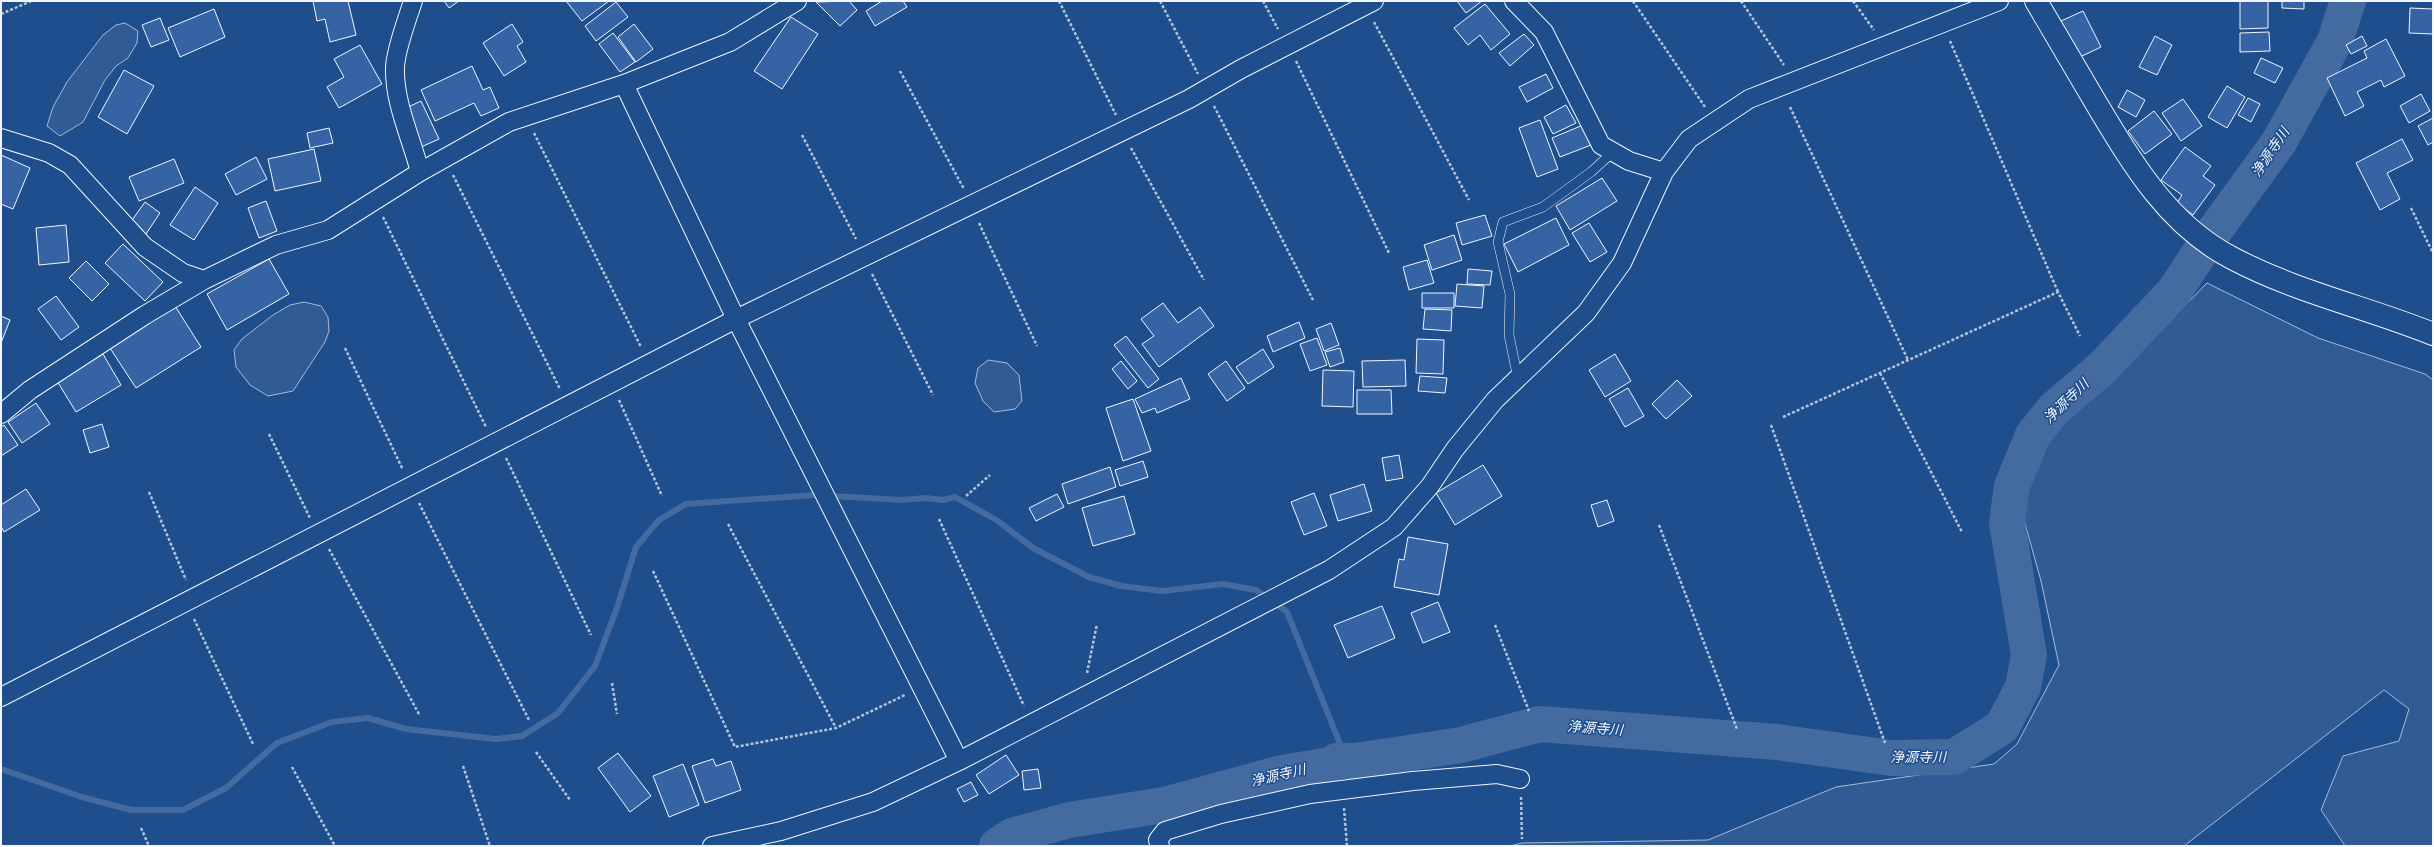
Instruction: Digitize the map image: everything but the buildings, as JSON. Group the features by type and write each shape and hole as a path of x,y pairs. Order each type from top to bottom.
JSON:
{"street":[{"path":"413,1 395,66 399,108 413,143 420,172"},
{"path":"4,407 145,315 204,280 276,245 328,230 420,172 509,122 624,84 730,42 797,1"},
{"path":"1,697 736,318 1189,99 1241,69 1374,1"},
{"path":"1514,1 1544,32 1601,145 1629,161 1664,172"},
{"path":"712,846 781,831 873,802 959,761 1329,570 1394,527 1430,486 1455,449 1495,400 1586,313 1622,263 1664,172 1689,140 1749,99 1999,1"},
{"path":"2036,1 2126,153 2152,190 2178,219 2196,236 2230,258 2306,292 2433,334"},
{"path":"624,84 736,318 959,761"},
{"path":"1,138 49,153 70,165 145,247 183,273 204,280"},
{"path":"1160,846 1158,840 1165,831 1221,814 1310,794 1413,781 1497,774 1520,779"}],"lane":[{"path":"1518,379 1509,335 1510,294 1498,242 1502,222 1543,206 1591,172 1613,152"}],"path":[{"path":"1,14 31,1"},
{"path":"1059,1 1117,116"},
{"path":"1160,1 1199,76"},
{"path":"1263,1 1280,32"},
{"path":"1633,1 1707,110"},
{"path":"1741,1 1788,71"},
{"path":"1853,1 1876,33"},
{"path":"1373,19 1469,200"},
{"path":"1949,40 2058,292 2080,336"},
{"path":"1295,59 1389,253"},
{"path":"900,71 965,191"},
{"path":"1212,100 1313,300"},
{"path":"1790,107 1908,360"},
{"path":"531,126 643,351"},
{"path":"802,135 859,244"},
{"path":"1128,142 1204,280"},
{"path":"450,169 562,393"},
{"path":"2411,208 2433,253"},
{"path":"381,213 488,431"},
{"path":"977,219 1037,346"},
{"path":"871,272 933,395"},
{"path":"1783,417 2058,292"},
{"path":"345,348 405,474"},
{"path":"1880,373 1962,532"},
{"path":"616,394 662,496"},
{"path":"1771,425 1884,743"},
{"path":"269,434 312,522"},
{"path":"504,454 591,635"},
{"path":"966,496 990,475"},
{"path":"149,492 189,586"},
{"path":"417,499 529,720"},
{"path":"939,519 1025,707"},
{"path":"728,524 836,728"},
{"path":"1659,525 1737,729"},
{"path":"327,546 420,716"},
{"path":"653,571 735,747 836,728 911,692"},
{"path":"193,617 253,744"},
{"path":"1086,675 1097,624"},
{"path":"1495,625 1530,711"},
{"path":"612,683 617,714"},
{"path":"536,752 570,800"},
{"path":"463,766 490,846"},
{"path":"292,767 335,846"},
{"path":"1520,779 1522,839"},
{"path":"1341,790 1343,797 1347,846"},
{"path":"142,828 149,846"}],"shaded area":[{"path":"125,23 138,31 137,43 128,58 116,66 105,80 83,122 60,136 47,126 53,107 67,82 103,35 116,25"},
{"path":"2207,283 2318,338 2425,374 2433,380 2433,846 2345,846 2321,810 2343,756 2399,741 2409,709 2384,690 2184,846 1510,846 1522,843 1708,840 1836,787 1994,764 2017,744 2059,665 2041,581 2016,491 2077,401 2160,331"},
{"path":"304,302 321,306 328,317 329,331 325,342 293,391 268,396 250,385 236,367 234,350 242,339 273,315 290,305"},
{"path":"988,360 1007,363 1019,375 1022,401 1015,409 994,412 983,401 975,383 978,368"}],"waterway":[{"name":"浄源寺川","path":"997,846 1012,836 1069,820 1164,805 1282,773 1330,765 1336,761 1356,761 1461,745 1540,724 1777,742 1891,758 1954,757 2002,727 2023,687 2029,655 2007,523 2012,486 2033,435 2054,409 2102,368 2174,292 2210,237 2279,142 2335,41 2348,1"},
{"path":"1,769 82,797 131,810 183,810 226,788 277,743 332,722 368,718 406,729 496,739 522,736 558,713 595,666 617,608 636,547 659,520 686,504 816,495 901,500 926,498 943,500 955,497 998,521 1033,548 1089,577 1121,586 1162,591 1223,584 1256,590 1287,612 1347,761"}]}
